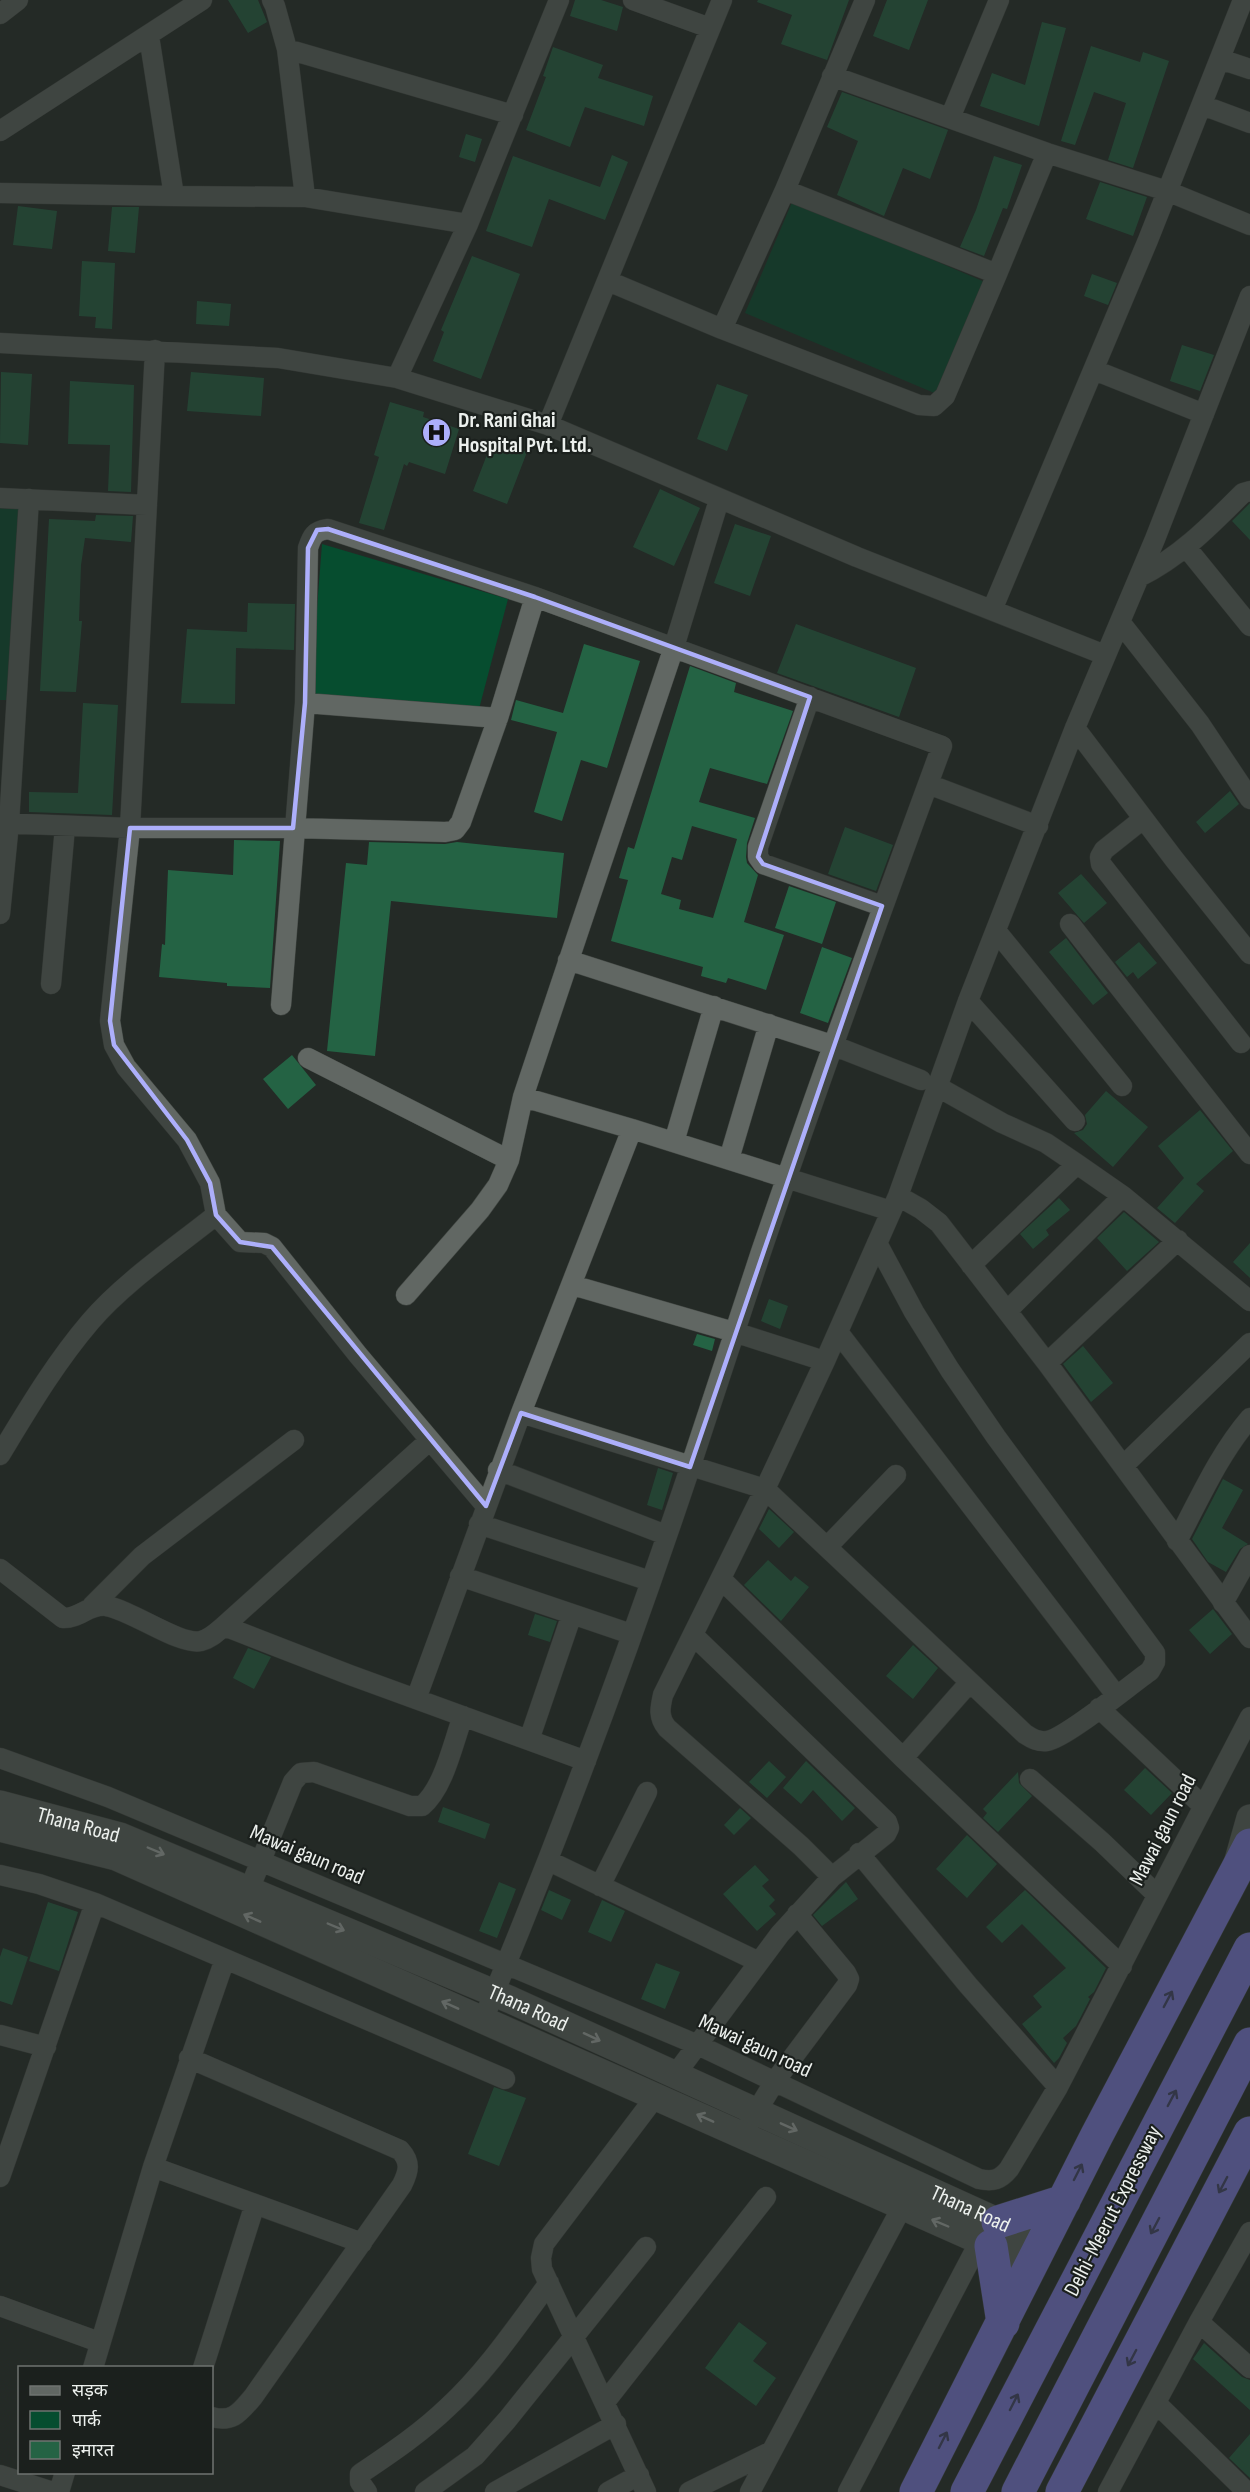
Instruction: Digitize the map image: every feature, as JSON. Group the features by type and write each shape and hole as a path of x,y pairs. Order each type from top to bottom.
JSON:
{"highway":[{"path":"916,2492 1240,1863"},
{"name":"Delhi-Meerut Expressway","path":"972,2482 1250,1949"},
{"name":"Delhi-Meerut Expressway","path":"1018,2492 1250,2044"},
{"path":"1062,2492 1250,2133"},
{"path":"1003,2323 990,2236 1064,2201"}],"street":[{"path":"0,14 18,0"},
{"path":"0,131 202,0"},
{"path":"272,0 287,49 305,196"},
{"path":"397,378 468,224 559,0"},
{"path":"633,0 710,28"},
{"path":"548,425 722,0"},
{"path":"722,329 865,0"},
{"path":"950,118 999,0"},
{"path":"992,610 1094,370 1220,59 1245,3"},
{"path":"149,36 174,196"},
{"path":"287,49 513,115"},
{"path":"1220,59 1250,69"},
{"path":"832,76 1047,153 1167,191 1250,225"},
{"path":"1202,105 1250,123"},
{"path":"608,281 722,329 919,405 934,406 945,396 1047,153"},
{"path":"784,190 997,274"},
{"path":"0,193 305,196 468,224"},
{"path":"832,1877 801,1846 662,1722 659,1711 663,1695 765,1489 838,1332 894,1203 929,1084 997,932 1075,728 1139,577 1250,296"},
{"path":"0,343 278,358 397,378 548,425 719,500 1105,655"},
{"path":"155,350 130,828 110,1021 114,1045 126,1067 187,1140 202,1164 210,1183 216,1215 240,1242 264,1243 272,1247 430,1440 482,1515 650,1581"},
{"path":"1094,370 1204,414"},
{"path":"1139,577 1161,566 1186,548 1244,493 1250,491"},
{"path":"0,498 147,505"},
{"path":"0,914 8,711 28,499"},
{"path":"406,1295 480,1210 498,1185 509,1160 524,1097 674,646 719,500"},
{"path":"281,1005 293,828 305,702 308,548 311,537 317,530 328,529 535,597 942,746 832,1046 690,1467 586,1761 549,1861 483,2020"},
{"path":"1186,548 1250,626"},
{"path":"5,823 130,828 293,828 445,832 454,830 461,822 498,718 535,597"},
{"path":"1120,622 1200,724 1250,799"},
{"path":"810,696 758,847 758,857 764,864 882,906"},
{"path":"305,702 498,718"},
{"path":"1075,728 1143,819 1250,954"},
{"path":"928,784 1038,826"},
{"path":"1143,819 1104,850 1100,857 1101,864 1241,1043"},
{"path":"51,984 65,826"},
{"path":"1070,924 1250,1154"},
{"path":"997,932 1122,1086"},
{"path":"568,960 770,1024 929,1084 1002,1123 1046,1143 1123,1196 1250,1301"},
{"path":"968,1001 1075,1121"},
{"path":"674,1142 714,1006"},
{"path":"729,1159 770,1024"},
{"path":"308,1058 509,1160"},
{"path":"524,1097 787,1177 921,1209 939,1223 1047,1363 1250,1638"},
{"path":"416,1699 498,1470 632,1130"},
{"path":"971,1265 1077,1164"},
{"path":"1007,1311 1123,1196"},
{"path":"0,1455 52,1371 91,1320 135,1280 216,1215"},
{"path":"1047,1363 1178,1240"},
{"path":"521,1413 765,1489 1025,1734 1035,1741 1049,1741 1067,1732 1150,1671 1155,1662 1155,1653 950,1370 914,1312 877,1243"},
{"path":"572,1285 815,1358"},
{"path":"838,1332 1116,1695"},
{"path":"1124,1466 1250,1343"},
{"path":"1177,1541 1217,1467 1239,1431 1250,1418"},
{"path":"0,1569 63,1618 70,1618 92,1606 142,1556 294,1440"},
{"path":"92,1606 107,1606 122,1611 186,1640 200,1642 210,1638 430,1440"},
{"path":"498,1470 666,1535"},
{"path":"827,1546 896,1475"},
{"path":"1223,1603 1250,1555"},
{"path":"460,1576 631,1634"},
{"path":"721,1579 903,1758 1122,1966"},
{"path":"529,1740 572,1614"},
{"path":"224,1626 586,1761"},
{"path":"675,2076 797,1914 832,1877 886,1834 889,1828 887,1822 693,1635"},
{"path":"903,1758 970,1682"},
{"path":"1099,1708 1203,1806"},
{"path":"249,1890 293,1782 301,1773 314,1772 410,1806 422,1806 431,1799 438,1785 463,1716"},
{"name":"Mawai gaun road","path":"0,1758 108,1797 506,1966 698,2044 979,2179 991,2182 1001,2178 1010,2169 1058,2087 1122,1966 1156,1894 1250,1717"},
{"path":"1030,1779 1102,1842 1156,1894"},
{"path":"600,1886 647,1792"},
{"name":"Thana Road","path":"0,1804 120,1836 494,1993 755,2112 990,2236"},
{"path":"1240,1863 1250,1818"},
{"name":"Thana Road","path":"0,1828 116,1857 902,2207 1038,2253"},
{"path":"860,1853 968,1985 1058,2087"},
{"path":"549,1861 759,1962"},
{"path":"0,1875 39,1884 95,1903 505,2079"},
{"path":"0,2177 95,1903"},
{"path":"744,2136 755,2112 775,2081 847,1985 849,1979 846,1972 797,1914"},
{"path":"93,2366 153,2167 225,1959"},
{"path":"0,2035 46,2047"},
{"path":"189,2058 400,2150 407,2158 408,2172 402,2185 253,2397 236,2416 228,2420 213,2417"},
{"path":"608,2492 643,2484 542,2269 541,2258 544,2244 656,2097"},
{"path":"153,2167 362,2243"},
{"path":"605,2402 766,2197"},
{"path":"203,2366 255,2204"},
{"path":"750,2492 902,2207"},
{"path":"1108,2492 1250,2232"},
{"path":"848,2492 990,2236"},
{"path":"425,2492 475,2456 575,2337 646,2247"},
{"path":"367,2492 360,2482 360,2474 406,2442 448,2407 490,2361 549,2283"},
{"path":"0,2306 99,2343"},
{"path":"1199,2322 1250,2368"},
{"path":"1156,2403 1247,2492"},
{"path":"495,2492 616,2424"},
{"path":"689,2492 772,2451"},
{"path":"59,2492 64,2474"},
{"path":"0,2475 53,2492"}],"highlighted area":[{"path":"328,529 535,597 810,697 758,857 763,864 882,906 690,1467 521,1413 486,1506 272,1247 240,1242 216,1215 210,1183 187,1140 114,1045 110,1021 130,828 293,828 305,703 308,548 317,530"}],"green space":[{"path":"793,200 987,283 939,395 745,313"},
{"path":"0,508 20,509 8,700 0,700"},
{"path":"322,544 508,599 479,709 310,697"}],"building":[{"path":"228,0 258,0 267,22 248,33"},
{"path":"575,0 601,0 623,7 617,31 570,16"},
{"path":"758,0 849,0 827,60 781,44 792,15 757,2"},
{"path":"887,0 928,0 909,50 873,36"},
{"path":"1042,22 1066,28 1039,126 980,106 992,73 1025,85"},
{"path":"1091,46 1140,62 1143,52 1169,61 1133,168 1108,160 1126,103 1094,92 1075,145 1061,141"},
{"path":"553,47 603,65 598,78 653,96 644,126 585,107 570,147 526,130 546,77 543,76"},
{"path":"842,92 948,130 930,179 903,168 884,216 837,195 858,141 827,127"},
{"path":"466,134 482,139 475,162 459,157"},
{"path":"612,155 628,162 605,220 549,199 532,247 486,231 513,156 600,187"},
{"path":"994,156 1022,165 1007,209 1003,208 984,256 960,247 976,210"},
{"path":"1100,182 1147,197 1133,236 1086,219"},
{"path":"18,206 57,211 52,249 13,245"},
{"path":"112,207 139,207 135,253 108,251"},
{"path":"472,256 520,274 481,379 433,361 444,332 441,330"},
{"path":"82,261 115,263 112,329 95,328 96,317 79,316"},
{"path":"1092,274 1117,283 1108,305 1084,296"},
{"path":"197,301 231,304 229,326 196,324"},
{"path":"1182,345 1214,355 1200,391 1170,381"},
{"path":"1,372 32,374 28,445 0,443"},
{"path":"191,372 264,378 261,416 187,411"},
{"path":"70,381 134,385 131,492 108,491 110,445 68,444"},
{"path":"717,384 748,395 727,451 697,439"},
{"path":"390,402 424,412 423,417 459,429 445,474 409,462 407,466 404,464 384,530 359,523 379,457 374,455"},
{"path":"493,439 527,452 507,504 473,491"},
{"path":"660,489 700,508 674,566 633,547"},
{"path":"1250,503 1250,540 1232,521"},
{"path":"96,515 133,516 131,542 85,538 81,565 79,621 82,621 76,692 40,691 49,519 95,521"},
{"path":"735,524 771,536 750,596 714,583"},
{"path":"248,603 295,604 294,650 236,648 235,704 181,703 187,629 247,632"},
{"path":"796,624 916,668 899,717 777,673"},
{"path":"584,644 640,661 607,768 581,760 562,821 534,812 557,732 511,720 516,700 563,713"},
{"path":"690,666 736,683 734,692 793,711 767,784 710,768 699,802 755,818 747,843 746,857 747,863 758,875 744,922 784,935 766,990 728,978 726,983 701,976 703,967 611,941 628,880 619,878 628,847 634,849","holes":["692,826 737,839 713,918 679,909 681,900 661,894 672,857 682,860"]},
{"path":"83,703 118,705 112,815 29,812 29,792 78,793"},
{"path":"1230,791 1239,804 1205,833 1196,822"},
{"path":"845,827 893,845 876,891 828,874"},
{"path":"234,840 280,841 270,988 227,986 227,983 159,977 162,944 165,945 168,870 233,875"},
{"path":"369,842 445,844 457,842 564,853 557,918 391,901 375,1056 327,1051 346,863 367,865"},
{"path":"1081,874 1107,903 1084,923 1058,893"},
{"path":"789,886 836,902 822,944 775,928"},
{"path":"1066,938 1108,993 1093,1005 1049,952"},
{"path":"1139,942 1157,963 1138,979 1133,972 1127,977 1115,962"},
{"path":"822,947 852,958 828,1023 800,1013"},
{"path":"292,1055 316,1085 288,1109 263,1079"},
{"path":"1106,1091 1148,1127 1113,1167 1074,1133 1083,1130 1087,1124 1085,1115"},
{"path":"1200,1110 1233,1151 1196,1184 1204,1191 1175,1223 1157,1208 1184,1178 1158,1146"},
{"path":"1059,1198 1070,1210 1046,1230 1049,1235 1033,1249 1020,1234"},
{"path":"1124,1212 1159,1242 1127,1271 1097,1238"},
{"path":"1250,1243 1250,1278 1233,1262"},
{"path":"769,1299 788,1306 780,1329 761,1321"},
{"path":"697,1334 715,1339 712,1351 693,1345"},
{"path":"1083,1346 1113,1383 1091,1402 1063,1364"},
{"path":"658,1468 673,1473 662,1510 647,1505"},
{"path":"1223,1479 1243,1490 1222,1528 1248,1544 1240,1549 1226,1572 1208,1562 1192,1539"},
{"path":"769,1509 794,1532 779,1548 759,1529"},
{"path":"768,1560 791,1581 795,1576 809,1587 781,1621 744,1585"},
{"path":"1213,1609 1232,1634 1210,1654 1189,1630"},
{"path":"535,1614 557,1621 550,1642 528,1635"},
{"path":"913,1645 938,1668 913,1699 886,1676"},
{"path":"248,1648 271,1657 254,1689 233,1678"},
{"path":"769,1761 786,1777 767,1798 749,1782"},
{"path":"806,1761 855,1808 842,1821 813,1790 801,1804 783,1788"},
{"path":"1145,1768 1172,1793 1151,1815 1124,1790"},
{"path":"1018,1772 1019,1783 1032,1796 998,1832 983,1818 987,1813 983,1809"},
{"path":"443,1807 490,1824 485,1839 438,1822"},
{"path":"740,1808 751,1818 734,1835 724,1825"},
{"path":"967,1835 997,1864 967,1898 936,1869"},
{"path":"755,1865 769,1880 762,1886 775,1900 769,1906 776,1914 757,1931 723,1894"},
{"path":"499,1882 516,1889 497,1938 479,1931"},
{"path":"846,1882 858,1899 822,1926 813,1915"},
{"path":"549,1890 571,1900 562,1920 541,1910"},
{"path":"1025,1890 1106,1968 1094,1992 1088,1997 1090,1999 1076,2026 1063,2038 1067,2043 1054,2063 1022,2024 1042,2007 1033,1996 1066,1968 1022,1924 1002,1943 986,1927"},
{"path":"602,1900 625,1911 611,1942 588,1932"},
{"path":"48,1902 78,1912 59,1971 29,1961"},
{"path":"3,1948 28,1957 12,2005 0,2001 0,1957"},
{"path":"656,1963 680,1972 665,2009 641,1999"},
{"path":"494,2087 526,2098 499,2166 468,2154"},
{"path":"739,2322 767,2343 753,2361 776,2378 756,2406 705,2368"},
{"path":"1204,2343 1242,2377 1250,2380 1250,2410 1193,2359"},
{"path":"1250,2434 1250,2478 1229,2458"}],"place":[{"name":"Dr. Rani Ghai Hospital Pvt. Ltd.","path":"437,433"}]}
